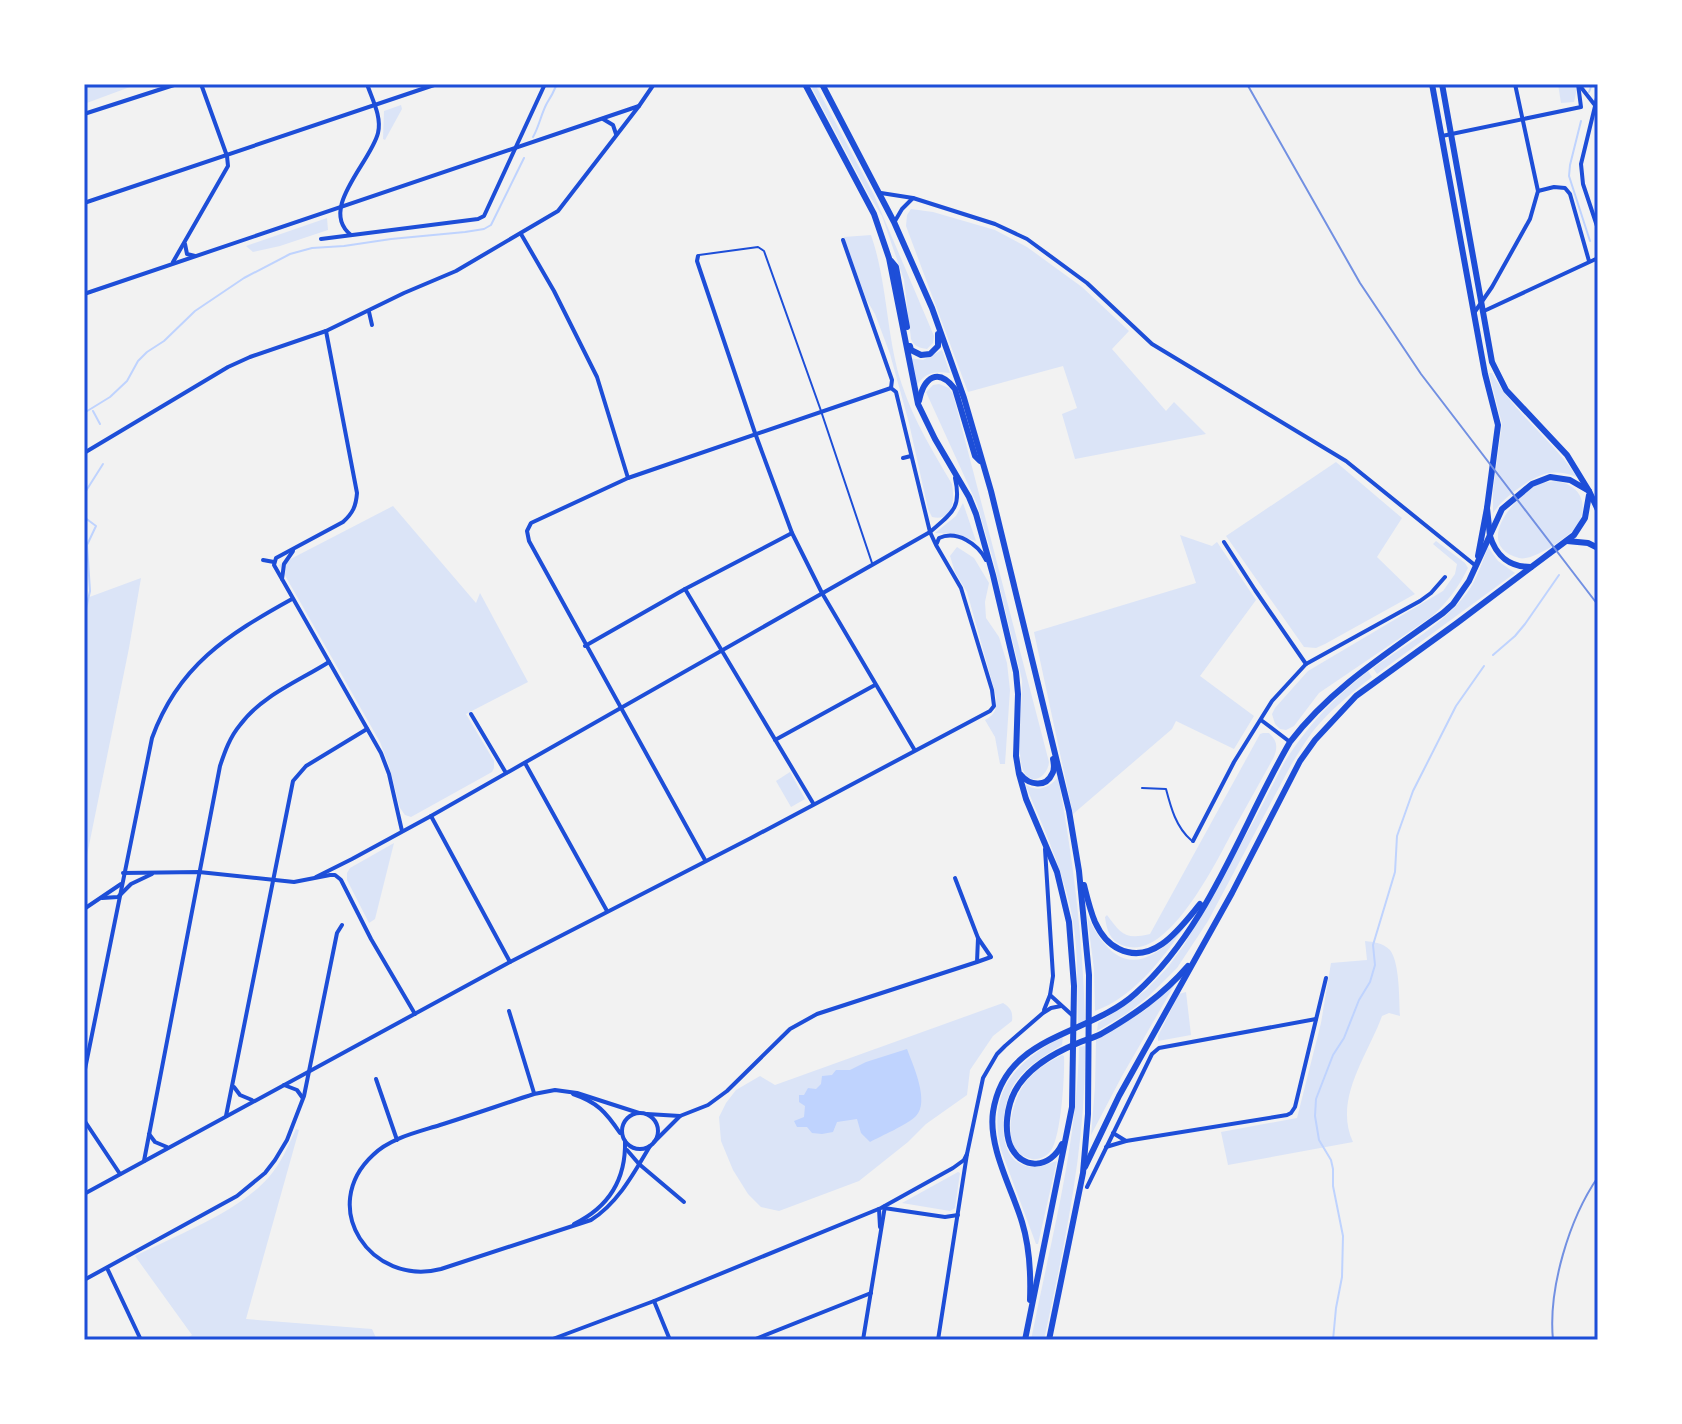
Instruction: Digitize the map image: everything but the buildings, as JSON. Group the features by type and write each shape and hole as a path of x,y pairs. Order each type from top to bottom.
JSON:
{"main road":[{"path":"805,84 874,214 889,258 918,404 976,514 1016,672 1016,756 1026,799 1057,872 1069,922 1076,1021 1070,1120 1025,1340"},
{"path":"822,84 894,222 932,308 964,398 1069,811 1079,871 1089,975 1088,1114 1084,1184 1077,1204 1049,1340"},
{"path":"1432,84 1485,374 1498,425 1476,566"},
{"path":"1442,84 1454,133 1492,362 1506,390 1567,455 1598,510"},
{"path":"889,258 896,267 911,350 917,354 930,354 938,346 932,308"},
{"path":"918,404 926,381 935,377 944,377 949,381 955,389 975,456 982,464"},
{"path":"1028,1325 1029,1250 996,1145 992,1122 1005,1079 1013,1067 1024,1055 1076,1021 1096,1019 1133,996 1162,968 1177,950 1213,889 1290,742 1311,716 1335,694 1453,604 1469,581 1502,509 1511,500 1537,481 1550,477 1564,478 1589,491"},
{"path":"1083,1173 1119,1096 1264,833 1300,761 1328,724 1356,696 1574,535 1584,522 1589,491"},
{"path":"1487,508 1490,536 1503,558 1518,566 1531,567"},
{"path":"1567,541 1588,543 1598,548"},
{"path":"1016,756 1026,781 1034,784 1047,780 1054,768 1049,731"},
{"path":"1079,871 1094,920 1102,934 1113,946 1126,952 1142,953 1158,948 1177,932 1213,889"},
{"path":"1070,1120 1057,1154 1044,1162 1036,1164 1022,1159 1009,1143 1007,1118 1010,1104 1029,1072 1145,1007 1166,990 1198,954"}],"street":[{"path":"84,114 177,84"},
{"path":"172,264 227,171 227,156 201,84"},
{"path":"351,235 342,225 340,208 345,193 376,139 379,122 367,84"},
{"path":"84,203 437,84"},
{"path":"321,239 481,218 545,84"},
{"path":"84,453 228,367 326,331 456,271 558,211 654,84"},
{"path":"1474,313 1530,219 1538,191 1515,84"},
{"path":"1442,136 1581,107 1578,84"},
{"path":"1578,84 1595,104"},
{"path":"1598,94 1581,164 1583,184 1598,229"},
{"path":"84,294 639,106"},
{"path":"603,119 613,125 617,135"},
{"path":"1538,191 1565,188 1570,194 1589,262"},
{"path":"878,193 913,198 995,224 1027,239 1087,283 1152,344 1346,461 1476,566"},
{"path":"894,222 913,198"},
{"path":"521,234 597,377 628,478"},
{"path":"843,240 881,344 892,380 891,388"},
{"path":"185,241 187,254 197,256"},
{"path":"698,256 697,261 755,433 792,533 822,593 914,750"},
{"path":"1474,313 1598,258"},
{"path":"369,312 372,325"},
{"path":"326,331 357,493 356,506 343,522 276,558 274,564 381,753 402,831"},
{"path":"705,860 585,646 529,541 527,531 531,523 628,478 891,388"},
{"path":"84,1194 510,962 990,711 994,706 992,690 961,588 930,532 896,392 891,388"},
{"path":"903,458 911,456"},
{"path":"316,877 431,816 930,532 956,507 959,493 954,472"},
{"path":"585,646 792,533"},
{"path":"936,545 939,538 945,535 970,542 983,553 993,575"},
{"path":"1224,542 1306,664"},
{"path":"282,581 284,564 296,547"},
{"path":"263,560 274,564"},
{"path":"265,568 274,564"},
{"path":"1193,841 1234,762 1272,701 1306,664 1420,601 1445,577"},
{"path":"685,589 814,804"},
{"path":"84,1074 123,873 152,738 161,713 199,661 223,642 292,599"},
{"path":"144,1161 220,766 229,743 251,712 329,662"},
{"path":"775,740 875,685"},
{"path":"471,714 506,773"},
{"path":"1261,720 1290,742"},
{"path":"226,1116 293,781 306,766 367,729"},
{"path":"524,762 607,911"},
{"path":"431,816 510,962"},
{"path":"1043,839 1053,965 1053,985 1043,1013"},
{"path":"340,879 342,871 352,859"},
{"path":"123,873 199,872 294,882 335,875 415,1014"},
{"path":"102,898 118,897 131,884 154,873"},
{"path":"555,1090 592,1102 604,1111 624,1139 636,1149 652,1144 680,1116 708,1105 727,1091 790,1029 817,1014 991,957 978,938 955,878"},
{"path":"84,909 121,884"},
{"path":"102,898 116,910"},
{"path":"84,1280 237,1196 265,1173 287,1140 303,1100 337,933 342,925"},
{"path":"977,962 978,938"},
{"path":"1106,1147 1291,1113 1326,978"},
{"path":"1050,995 1076,1021"},
{"path":"938,1340 980,1087 988,1069 1005,1046 1043,1013 1061,1006"},
{"path":"509,1011 534,1094"},
{"path":"1084,1184 1152,1054 1159,1048 1316,1019"},
{"path":"376,1079 397,1140"},
{"path":"233,1085 245,1098 256,1100"},
{"path":"283,1085 297,1090 303,1100"},
{"path":"555,1090 577,1093 642,1114 653,1119 656,1125 657,1136 615,1199 602,1213 580,1225 430,1272 389,1265 370,1253 353,1227 350,1210 352,1187 362,1167 374,1153 397,1140 534,1094 555,1090"},
{"path":"565,1228 597,1210 614,1191 621,1175 625,1148 624,1123 630,1116 680,1116"},
{"path":"84,1120 120,1174"},
{"path":"148,1132 155,1142 168,1148"},
{"path":"1113,1133 1126,1141"},
{"path":"625,1148 684,1202"},
{"path":"550,1340 883,1208 953,1168 967,1154"},
{"path":"883,1208 945,1217 959,1213"},
{"path":"863,1340 881,1238 883,1208"},
{"path":"107,1268 141,1340"},
{"path":"753,1340 871,1293"},
{"path":"654,1301 670,1340"}],"lane":[{"path":"698,256 762,248 873,565"},
{"path":"1142,788 1166,789 1183,833 1193,841"}],"shaded area":[{"path":"84,84 138,84 84,104"},
{"path":"810,84 815,84 874,195 934,336 933,343 927,349 917,346 911,339 904,280 882,216"},
{"path":"1558,84 1578,84 1574,102 1561,103"},
{"path":"401,105 402,109 385,140 384,111"},
{"path":"911,209 933,212 995,230 1027,247 1082,287 1129,331 1112,349 1166,411 1174,402 1206,434 1075,459 1062,414 1077,408 1063,366 968,392 906,226"},
{"path":"327,218 328,230 253,252 246,246"},
{"path":"871,235 902,385 918,424 952,484 951,508 939,518 932,517 928,509 890,354 844,237"},
{"path":"942,350 950,373 931,373 917,385 909,358 923,360"},
{"path":"1489,373 1577,477 1552,473 1538,477 1513,493 1493,513 1502,424"},
{"path":"939,384 949,388 953,394 1049,762 1046,772 1035,779 1027,776 1021,764 1022,680 993,559 977,504 926,392"},
{"path":"1336,462 1402,518 1377,557 1415,594 1325,644 1316,648 1304,647 1226,536"},
{"path":"1555,481 1571,486 1580,496 1583,510 1577,526 1541,553 1519,558 1506,552 1499,543 1498,533 1509,510 1527,491"},
{"path":"963,503 976,541 953,534 935,533 956,516"},
{"path":"393,506 476,603 480,593 528,682 466,714 494,761 492,772 411,817 400,808 380,742 279,565"},
{"path":"1180,535 1212,546 1217,542 1256,600 1200,676 1254,716 1234,749 1176,721 1172,729 1073,814 1034,632 1196,583"},
{"path":"1436,541 1468,568 1447,601 1431,617 1319,693 1294,726 1280,729 1272,714 1308,671 1443,591 1455,574 1457,564 1433,544"},
{"path":"957,547 974,558 989,583 986,618 999,637 1007,663 1010,690 1005,764 1000,764 995,737 985,720 995,710 996,696 967,592 950,556"},
{"path":"1488,547 1498,561 1515,573 1377,674 1373,668 1435,625 1467,593"},
{"path":"141,578 129,648 84,870 84,599"},
{"path":"1368,671 1372,677 1332,711 1304,744 1208,921 1177,968 1148,997 1097,1031 1098,1023 1146,990 1168,967 1184,945 1293,749 1322,713"},
{"path":"1263,733 1269,733 1275,741 1274,757 1192,902 1161,936 1145,945 1129,947 1118,943 1109,933 1105,917 1107,915 1116,927 1129,936 1150,934"},
{"path":"790,772 805,799 791,807 776,781"},
{"path":"1058,777 1080,929 1085,1021 1078,1024 1076,950 1070,906 1056,859 1025,784 1043,788"},
{"path":"394,843 375,919 369,923 347,880 347,873 350,868"},
{"path":"1087,915 1104,944 1130,960 1141,959 1158,951 1186,925 1135,986 1095,1011 1094,969"},
{"path":"1365,941 1384,946 1393,956 1400,1016 1389,1013 1382,1016 1355,1078 1347,1110 1353,1142 1228,1165 1221,1132 1297,1118 1321,1023 1331,963 1367,960"},
{"path":"1175,984 1091,1135 1096,1040 1144,1011"},
{"path":"1186,992 1191,1035 1158,1041 1179,994"},
{"path":"1003,1003 1011,1010 1012,1021 993,1036 970,1070 967,1095 926,1124 859,1181 779,1211 761,1207 748,1194 733,1170 721,1141 719,1117 736,1090 760,1076 775,1085"},
{"path":"1063,1036 1062,1045 1042,1057 1014,1084 1004,1120 1006,1146 1020,1164 1036,1167 1057,1161 1036,1244 1001,1150 998,1112 1008,1081 1018,1069"},
{"path":"1085,1046 1082,1120 1066,1231 1044,1340 1031,1340 1068,1158 1079,1047"},
{"path":"1062,1055 1063,1092 1057,1136 1049,1153 1032,1159 1014,1146 1011,1135 1013,1108 1031,1076"},
{"path":"296,1129 299,1130 246,1319 372,1329 377,1340 184,1340 192,1335 135,1256 240,1202 277,1167"},
{"path":"958,1172 955,1208 950,1211 902,1203"}],"water":[{"path":"907,1049 921,1093 920,1110 912,1119 870,1142 861,1133 857,1119 837,1122 833,1132 822,1134 812,1133 807,1127 797,1127 794,1121 804,1117 805,1106 799,1102 799,1095 804,1095 808,1088 816,1089 821,1084 822,1076 832,1075 836,1070 850,1070"}],"waterway":[{"path":"533,137 557,84"},
{"path":"1589,92 1592,84"},
{"path":"1581,121 1569,176 1590,241"},
{"path":"84,413 110,397 127,381 138,361 195,311 244,278 290,254 312,248 465,232 491,225 524,158"},
{"path":"93,411 100,424"},
{"path":"84,494 103,464"},
{"path":"84,517 96,526 87,545 90,591 84,618"},
{"path":"1493,655 1525,624 1559,575"},
{"path":"1333,1340 1342,1277 1343,1236 1331,1160 1319,1140 1316,1099 1333,1055 1370,982 1375,965 1373,945 1395,872 1397,836 1413,791 1456,706 1484,666"}],"railway":[{"path":"1247,84 1360,283 1421,374 1598,605"},
{"path":"1553,1340 1554,1299 1563,1255 1578,1213 1598,1177"}]}
